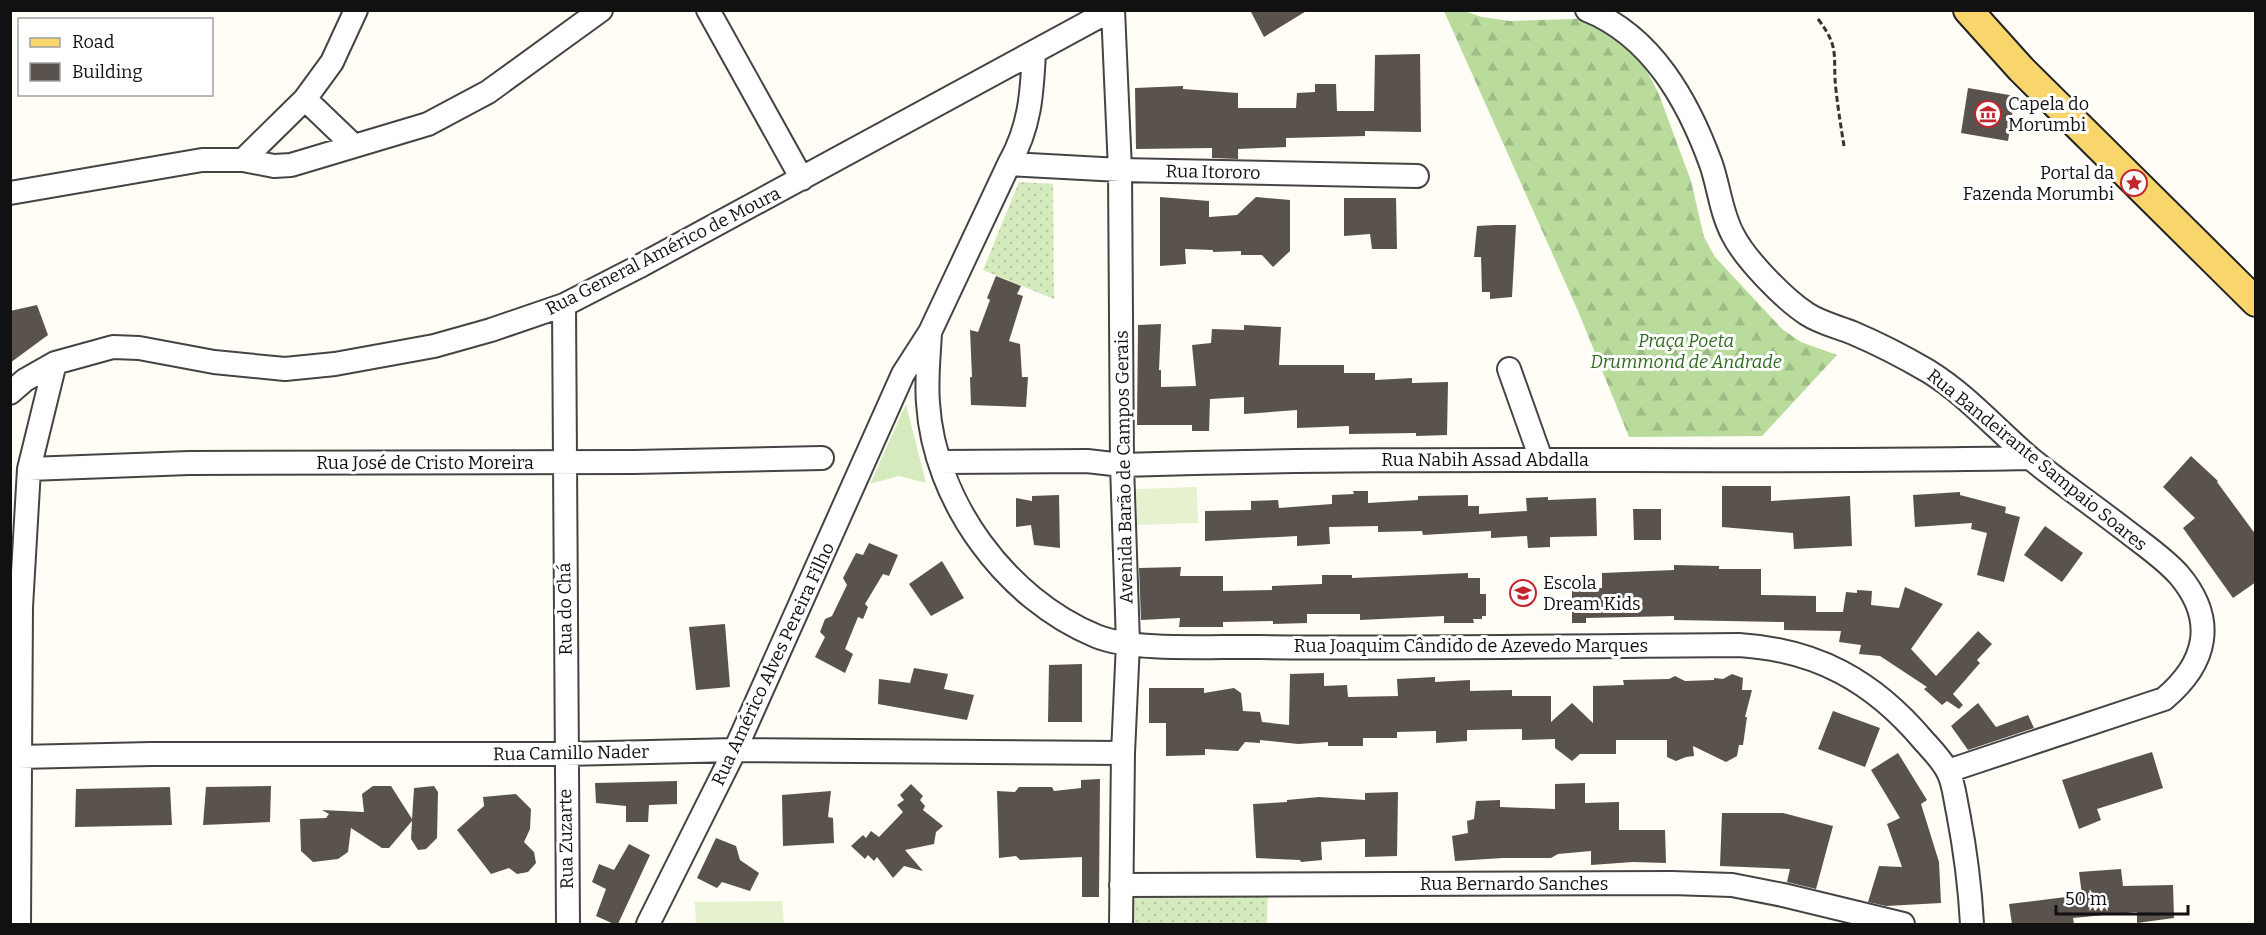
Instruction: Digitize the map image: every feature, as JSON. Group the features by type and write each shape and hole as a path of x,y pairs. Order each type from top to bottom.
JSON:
{"main road":[{"path":"1968,10 2021,69 2256,302"}],"street":[{"path":"243,160 304,99 332,62 356,10"},
{"path":"10,193 202,160 243,160 261,165 291,165 428,124 488,92 601,10"},
{"path":"708,10 802,179"},
{"name":"Rua General Américo de Moura","path":"10,393 25,380 55,363 113,347 139,348 214,362 285,369 335,364 434,346 491,330 564,305 802,179 1112,10"},
{"name":"Avenida Barão de Campos Gerais","path":"1112,10 1120,170 1122,465 1128,643 1123,753 1121,924"},
{"name":"Rua Bandeirante Sampaio Soares","path":"1587,10 1619,26 1637,40 1665,71 1693,121 1711,165 1724,214 1733,235 1747,256 1793,304 1819,321 1890,350 1929,372 1967,399 2030,458 2178,573 2194,596 2203,627 2197,660 2188,675 2164,699 1948,771"},
{"name":"Rua Joaquim Cândido de Azevedo Marques","path":"892,402 903,374 930,332 1009,164 1021,144 1028,120 1034,52"},
{"path":"304,99 354,146"},
{"name":"Rua Itororo","path":"1009,164 1120,170 1417,177"},
{"name":"Rua do Chá","path":"564,305 565,754"},
{"name":"Rua Joaquim Cândido de Azevedo Marques","path":"930,332 928,403 934,446 962,515 979,542 1001,568 1041,603 1073,625 1099,637 1128,643 1156,645 1294,647 1739,645 1766,646 1815,659 1858,681 1894,709 1948,771 1964,843 1971,889 1972,924"},
{"path":"19,924 21,607 29,469 55,363"},
{"path":"1509,369 1541,459"},
{"path":"892,402 910,396 928,403"},
{"name":"Rua Américo Alves Pereira Filho","path":"648,924 735,750 892,402"},
{"name":"Rua José de Cristo Moreira","path":"29,469 201,463 565,463 822,458"},
{"name":"Rua Nabih Assad Abdalla","path":"940,462 1087,461 1122,465 1541,459 2030,458"},
{"name":"Rua Camillo Nader","path":"19,757 151,754 565,754 735,750 1123,753"},
{"name":"Rua Zuzarte","path":"565,754 568,924"},
{"name":"Rua Bernardo Sanches","path":"1121,885 1672,883 1732,885 1904,924"}],"path":[{"path":"1818,19 1828,32 1836,51 1836,87 1844,146"}],"green space":[{"name":"Praça Poeta Drummond de Andrade","path":"1444,11 1464,11 1482,17 1510,21 1602,18 1637,53 1658,92 1691,181 1704,237 1715,257 1782,329 1801,342 1837,355 1762,436 1629,437 1578,311"},
{"path":"1019,182 1053,184 1054,299 983,270"},
{"path":"906,404 926,483 899,476 870,484"},
{"path":"1197,487 1198,523 1137,525 1136,489"},
{"path":"1121,885 1268,885 1267,924 1121,924"},
{"path":"782,901 784,924 696,924 695,902"}],"building":[{"path":"1250,10 1308,10 1264,37"},
{"path":"1420,54 1421,132 1365,131 1365,136 1286,138 1286,147 1238,149 1238,159 1212,158 1212,148 1136,149 1135,88 1183,86 1183,89 1238,93 1238,108 1296,108 1297,93 1315,92 1315,84 1336,84 1337,111 1374,111 1375,55"},
{"name":"Capela do Morumbi","path":"1968,88 2015,96 2008,141 1961,133"},
{"path":"1160,197 1209,201 1209,217 1237,215 1256,197 1290,200 1290,251 1273,267 1262,255 1241,255 1241,251 1213,252 1213,250 1185,249 1186,264 1160,266"},
{"path":"1344,198 1396,198 1397,249 1372,249 1370,234 1344,236"},
{"path":"1516,225 1512,297 1490,299 1490,292 1482,292 1481,257 1474,257 1477,226"},
{"path":"996,276 1021,286 1017,294 1023,296 1009,341 1020,344 1022,377 1028,377 1026,407 971,405 970,330 978,332 990,300 987,298"},
{"path":"37,305 48,335 10,363 10,311"},
{"path":"1161,324 1159,370 1161,370 1161,387 1196,386 1192,345 1211,343 1212,329 1244,330 1244,325 1281,327 1279,365 1344,365 1344,373 1375,373 1375,380 1412,378 1412,383 1448,382 1447,435 1349,434 1349,426 1297,428 1297,410 1244,414 1244,397 1210,399 1209,431 1192,431 1192,425 1137,425 1138,325"},
{"path":"2191,456 2218,481 2256,535 2256,582 2233,598 2183,528 2195,518 2163,487"},
{"path":"1722,486 1771,486 1771,501 1850,496 1852,546 1794,549 1793,533 1722,527"},
{"path":"1353,491 1368,491 1368,503 1418,500 1418,496 1468,495 1468,506 1479,506 1479,514 1527,511 1526,498 1548,497 1548,500 1596,498 1597,536 1550,537 1550,547 1528,548 1527,536 1491,538 1491,531 1423,535 1422,531 1378,532 1378,526 1329,527 1330,544 1297,546 1297,536 1205,541 1205,511 1251,510 1251,501 1278,500 1279,508 1332,504 1332,495 1354,494"},
{"path":"1960,492 1960,495 2006,507 2005,513 2020,517 2004,582 1977,575 1987,533 1971,529 1972,523 1915,527 1913,495"},
{"path":"1059,495 1060,548 1034,545 1031,525 1016,527 1016,498 1032,501 1032,496"},
{"path":"1633,509 1661,509 1661,540 1634,540"},
{"path":"2045,526 2083,553 2062,582 2024,555"},
{"path":"869,543 898,555 889,576 883,574 865,604 868,607 863,619 858,617 845,649 853,654 845,673 815,657 825,637 820,632 825,619 832,616 847,585 843,578 856,553 863,555"},
{"path":"942,561 964,598 931,616 909,584"},
{"path":"1674,565 1719,566 1719,569 1761,569 1761,595 1816,596 1816,612 1843,612 1846,592 1857,593 1857,590 1872,591 1871,605 1899,608 1905,587 1943,604 1911,649 1936,676 1978,631 1992,644 1977,660 1980,663 1953,694 1963,705 1959,709 1947,701 1942,705 1924,689 1927,687 1880,656 1859,654 1861,645 1839,642 1841,631 1784,630 1784,622 1674,620 1674,616 1586,618 1586,623 1572,623 1572,588 1602,588 1602,573 1674,570"},
{"path":"1181,567 1180,576 1223,576 1223,591 1272,590 1272,586 1322,584 1322,575 1352,575 1352,578 1468,573 1468,578 1480,578 1480,594 1486,594 1486,616 1482,616 1482,619 1473,619 1474,623 1444,623 1444,616 1360,620 1360,614 1307,614 1307,623 1223,622 1223,627 1179,627 1180,618 1141,620 1139,568"},
{"path":"725,624 730,687 696,690 689,627"},
{"path":"1082,664 1082,722 1048,722 1049,665"},
{"path":"914,668 948,674 944,689 974,695 967,720 878,704 879,679 910,683"},
{"path":"1324,673 1324,686 1347,685 1348,697 1398,696 1397,679 1435,677 1435,682 1470,680 1470,691 1512,690 1512,696 1551,696 1551,722 1572,703 1593,723 1593,686 1624,685 1623,680 1669,679 1675,676 1685,681 1714,680 1714,678 1723,679 1732,674 1743,678 1742,690 1752,690 1745,717 1747,717 1743,745 1739,745 1737,756 1726,762 1693,746 1694,756 1676,761 1667,757 1667,740 1616,740 1616,754 1580,754 1572,761 1555,748 1555,739 1522,740 1522,729 1467,730 1467,741 1436,743 1436,731 1397,732 1397,738 1363,738 1363,746 1328,746 1328,742 1298,744 1260,740 1260,743 1245,742 1238,751 1205,749 1205,755 1166,756 1166,723 1149,723 1149,688 1204,688 1204,693 1234,688 1241,693 1243,711 1260,712 1262,722 1289,725 1290,674"},
{"path":"1978,703 1996,727 2028,715 2034,728 1968,750 1951,726"},
{"path":"1833,711 1880,728 1865,767 1818,749"},
{"path":"2152,752 2163,788 2097,809 2101,820 2079,829 2062,780"},
{"path":"1898,753 1927,800 1921,804 1939,862 1941,903 1886,906 1868,902 1879,866 1902,867 1887,824 1900,818 1871,770"},
{"path":"1100,779 1099,897 1082,897 1082,857 1020,860 1016,856 999,858 997,791 1015,792 1019,787 1052,787 1054,791 1081,788 1081,780"},
{"path":"677,781 677,804 649,805 648,822 626,822 626,806 596,803 595,783"},
{"path":"1585,783 1585,803 1619,802 1619,830 1665,830 1666,863 1633,862 1591,865 1591,851 1558,854 1551,858 1455,861 1452,836 1468,833 1467,821 1474,819 1476,801 1500,800 1500,807 1555,809 1555,784"},
{"path":"911,784 923,796 920,800 925,806 923,810 943,826 936,832 934,844 905,850 923,871 904,866 893,878 877,857 874,861 868,855 865,859 851,846 863,835 866,838 871,831 879,837 903,812 897,805 904,800 900,795"},
{"path":"271,786 270,822 203,825 206,787"},
{"path":"373,786 391,786 412,819 414,788 434,786 438,792 437,838 426,849 418,850 411,839 412,821 389,848 382,848 351,828 348,852 338,859 313,862 301,851 300,819 326,818 329,814 322,810 364,812 362,794"},
{"path":"170,787 172,825 75,827 76,789"},
{"path":"831,791 828,817 833,818 834,843 783,846 782,795"},
{"path":"1398,792 1397,856 1365,857 1365,839 1321,842 1322,860 1301,862 1300,860 1256,858 1253,804 1319,797 1365,800 1365,793"},
{"path":"516,794 531,809 530,829 524,842 534,852 536,863 528,872 517,874 509,868 491,874 457,830 484,806 483,797"},
{"path":"1722,813 1783,813 1833,826 1816,889 1787,882 1790,869 1720,866"},
{"path":"716,838 736,846 740,860 759,873 750,891 722,882 717,888 697,878"},
{"path":"629,844 650,855 618,924 614,924 596,916 606,889 592,882 599,864 614,870"},
{"path":"2121,869 2123,886 2173,885 2174,918 2137,923 2137,912 2073,918 2074,924 2012,924 2009,904 2082,895 2079,872"}],"place":[{"name":"Capela do Morumbi","path":"1988,114"},
{"name":"Portal da Fazenda Morumbi","path":"2134,183"},
{"name":"Escola Dream Kids","path":"1523,593"}]}
